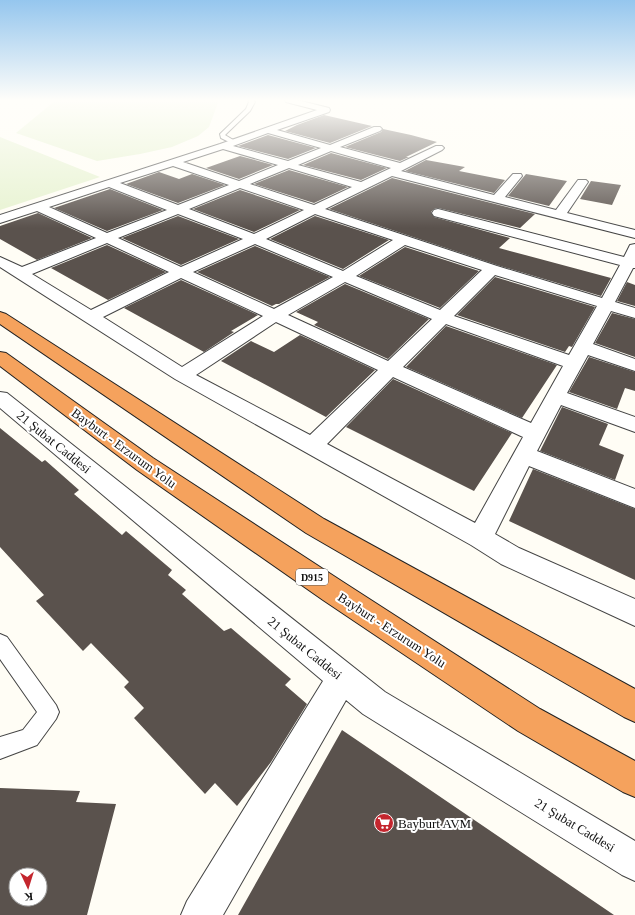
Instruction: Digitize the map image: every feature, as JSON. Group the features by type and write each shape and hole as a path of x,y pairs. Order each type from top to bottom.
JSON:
{"highway":[{"path":"0,317 315,526 635,706"},
{"name":"Bayburt - Erzurum Yolu","path":"0,357 145,464 332,591 529,720 635,780"}],"street":[{"path":"0,219 232,143"},
{"path":"312,143 471,192 635,234"},
{"path":"21,273 344,143"},
{"path":"228,144 361,186"},
{"path":"91,317 181,272 255,239 439,148"},
{"path":"172,162 314,210 635,313"},
{"path":"496,199 517,176"},
{"path":"559,215 582,182"},
{"path":"109,183 255,239 442,316 578,355 635,365"},
{"path":"471,192 438,213 633,258 605,304 480,538"},
{"path":"37,206 536,434"},
{"path":"182,374 276,315 345,276 405,239"},
{"path":"0,261 182,374 313,445 510,556 635,613"},
{"path":"313,445 492,268"},
{"path":"556,396 635,425"},
{"name":"21 Şubat Caddesi","path":"0,398 374,703 635,862"},
{"path":"524,455 635,499"},
{"path":"201,915 342,678"}],"lane":[{"path":"0,643 49,712 30,738 0,748"}],"green space":[{"path":"0,143 14,143 100,177 0,210"},
{"path":"44,143 182,143 172,147 140,154 97,161"}],"building":[{"path":"247,143 296,143 316,148 288,159 238,146"},
{"path":"355,143 436,143 400,161 345,147"},
{"path":"331,153 387,168 361,180 303,165"},
{"path":"240,156 273,165 239,179 206,168"},
{"path":"426,160 465,167 459,171 505,180 494,193 405,171"},
{"path":"289,170 348,187 314,203 254,184"},
{"path":"159,172 179,179 192,174 225,185 178,203 126,184"},
{"path":"526,174 567,181 549,206 508,196"},
{"path":"392,178 535,214 520,228 438,208 431,212 434,217 510,238 499,248 611,278 601,296 497,265 329,209"},
{"path":"591,181 621,185 612,205 580,199"},
{"path":"110,189 163,210 107,231 54,208"},
{"path":"240,190 300,210 254,232 193,209"},
{"path":"38,213 92,238 37,260 0,239 0,226"},
{"path":"178,216 239,239 181,265 122,238"},
{"path":"315,216 389,240 343,269 270,239"},
{"path":"107,245 166,272 108,300 51,268"},
{"path":"255,246 330,277 279,304 272,306 197,272"},
{"path":"405,247 479,271 440,308 359,276"},
{"path":"495,277 595,307 572,347 569,346 565,352 457,315"},
{"path":"181,280 258,315 231,331 234,332 204,352 124,308"},
{"path":"627,282 635,285 635,306 617,301"},
{"path":"345,284 429,319 388,359 314,325 318,322 296,312"},
{"path":"612,313 635,319 635,357 595,343"},
{"path":"446,326 557,365 522,418 406,367"},
{"path":"300,335 375,370 326,417 221,361 251,341 274,352"},
{"path":"589,357 635,372 635,391 625,388 617,409 569,392"},
{"path":"393,379 512,433 474,491 346,427"},
{"path":"562,407 608,424 599,445 624,455 615,480 540,451"},
{"path":"0,428 42,462 45,460 79,490 74,494 122,535 126,531 172,570 168,575 186,590 182,594 224,631 231,628 291,679 285,685 307,704 271,762 237,806 215,783 205,794 134,718 144,708 124,687 129,682 91,643 83,651 36,601 44,595 0,547"},
{"path":"533,469 635,509 635,580 509,521"},
{"name":"Bayburt AVM","path":"342,730 614,915 238,915"},
{"path":"0,788 80,791 76,802 116,804 87,915 0,915"}],"place":[{"name":"Bayburt AVM","path":"384,823"}]}
